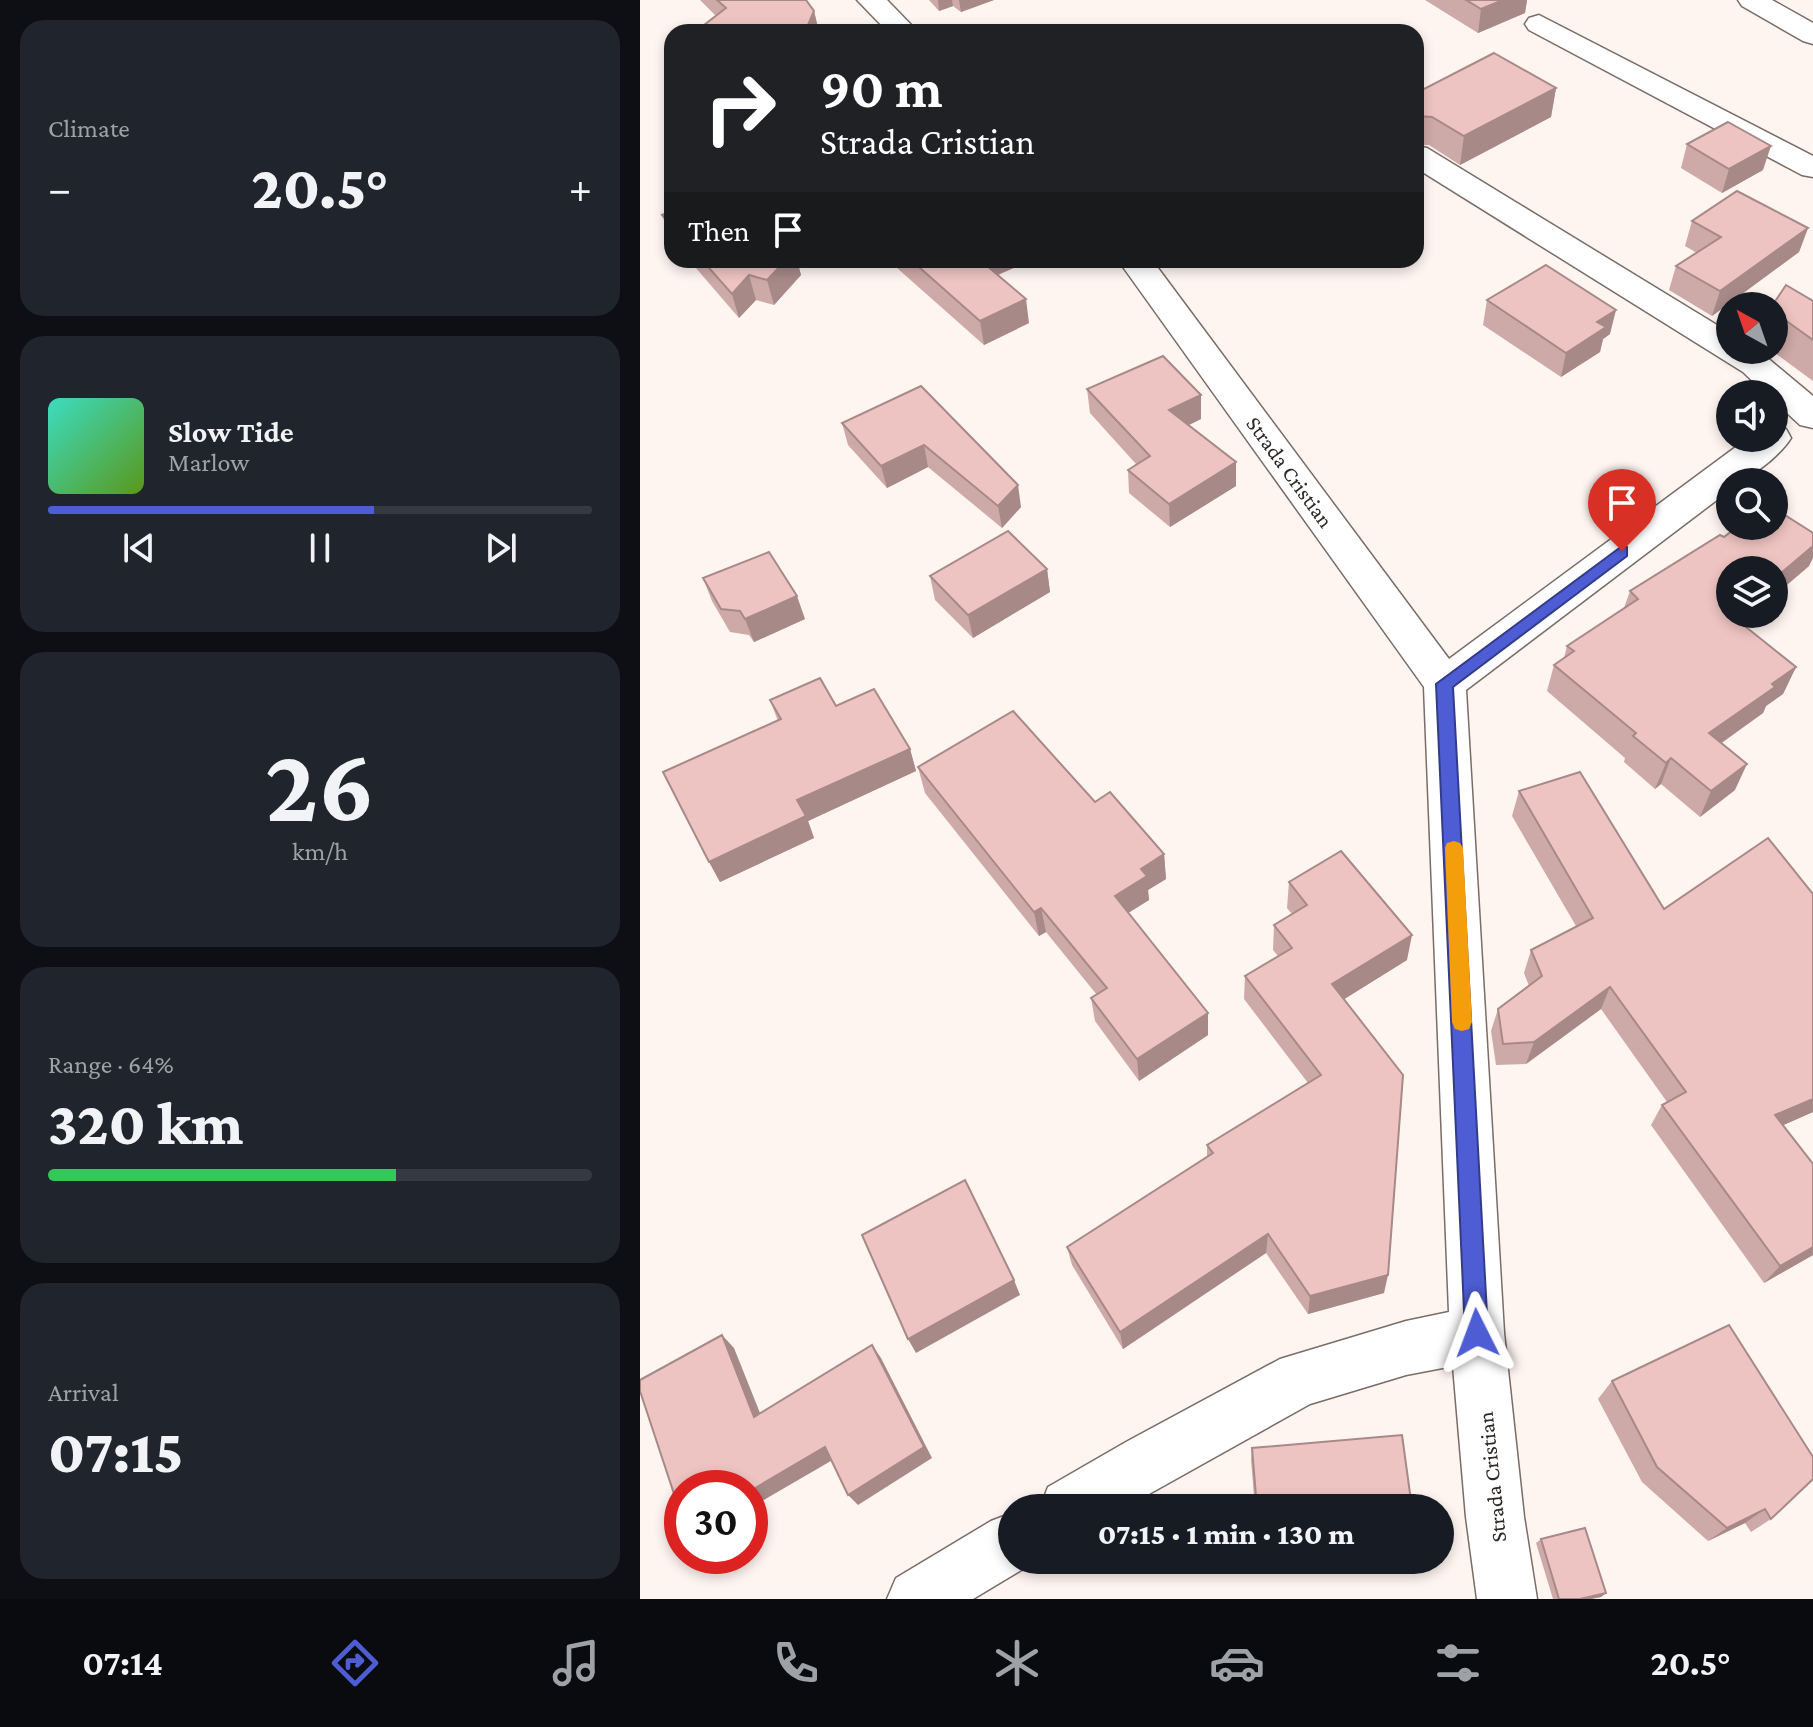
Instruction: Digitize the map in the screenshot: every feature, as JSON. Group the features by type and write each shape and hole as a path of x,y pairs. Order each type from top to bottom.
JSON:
{"street":[{"path":"871,0 896,24"},
{"path":"1752,0 1813,35"},
{"path":"1539,24 1813,168"},
{"path":"1424,160 1716,341"},
{"name":"Strada Cristian","path":"1141,268 1445,684 1477,1333 1495,1517 1507,1599"},
{"path":"1755,364 1811,411 1788,428"},
{"path":"1445,684 1755,452"},
{"path":"1092,1494 1300,1379 1406,1348 1477,1333"},
{"path":"917,1599 998,1550"}],"building":[{"path":"717,0 806,0 814,11 808,24 705,24 726,8"},
{"path":"1466,0 1503,0 1481,9"},
{"path":"1494,53 1556,88 1464,136 1432,117 1424,116 1424,89"},
{"path":"1728,122 1771,146 1729,169 1687,144"},
{"path":"1737,191 1808,228 1720,291 1676,266 1721,237 1692,221"},
{"path":"1546,265 1616,310 1597,322 1606,327 1566,353 1487,300"},
{"path":"709,268 778,268 767,280 749,275 732,294"},
{"path":"920,268 989,268 1026,299 980,321"},
{"path":"1786,285 1813,301 1813,340 1788,322 1788,292 1781,292"},
{"path":"1163,356 1201,395 1169,410 1236,462 1169,504 1128,470 1150,456 1087,389"},
{"path":"921,386 1018,485 998,506 924,445 881,466 842,423"},
{"path":"1788,517 1813,533 1813,546 1788,567 1788,556 1716,556 1716,628 1747,628 1796,667 1772,684 1775,687 1709,733 1747,764 1711,791 1671,758 1666,763 1633,736 1636,733 1554,665 1574,651 1567,646 1638,599 1630,591 1716,537 1716,540 1788,540"},
{"path":"1008,531 1047,569 968,615 930,576"},
{"path":"769,552 797,596 745,619 740,611 721,609 703,578"},
{"path":"820,678 836,706 874,689 910,749 797,800 806,816 709,862 663,772 781,719 770,700"},
{"path":"1013,711 1095,802 1110,792 1164,854 1141,869 1147,876 1115,896 1208,1013 1137,1059 1091,998 1107,988 1041,908 1034,912 918,767"},
{"path":"1580,772 1664,909 1768,838 1813,894 1813,1099 1775,1115 1813,1164 1813,1247 1780,1266 1662,1105 1686,1092 1610,987 1534,1042 1503,1044 1498,1009 1542,976 1531,950 1593,918 1519,791"},
{"path":"1341,851 1412,935 1332,984 1403,1075 1388,1275 1310,1296 1268,1234 1120,1332 1067,1247 1213,1153 1207,1145 1321,1075 1245,976 1292,948 1274,925 1307,905 1289,882"},
{"path":"965,1180 1014,1280 908,1339 862,1235"},
{"path":"1729,1325 1813,1457 1813,1479 1771,1519 1765,1509 1727,1528 1657,1467 1612,1381"},
{"path":"722,1335 754,1417 872,1345 924,1447 848,1495 825,1447 768,1480 768,1470 666,1470 640,1391 640,1380"},
{"path":"1402,1435 1410,1494 1256,1494 1252,1448"},
{"path":"1585,1528 1606,1593 1580,1599 1559,1599 1541,1539"}],"slow traffic":[{"path":"1454,848 1462,1022"}],"route":[{"path":"1477,1333 1445,684 1622,551"}]}
